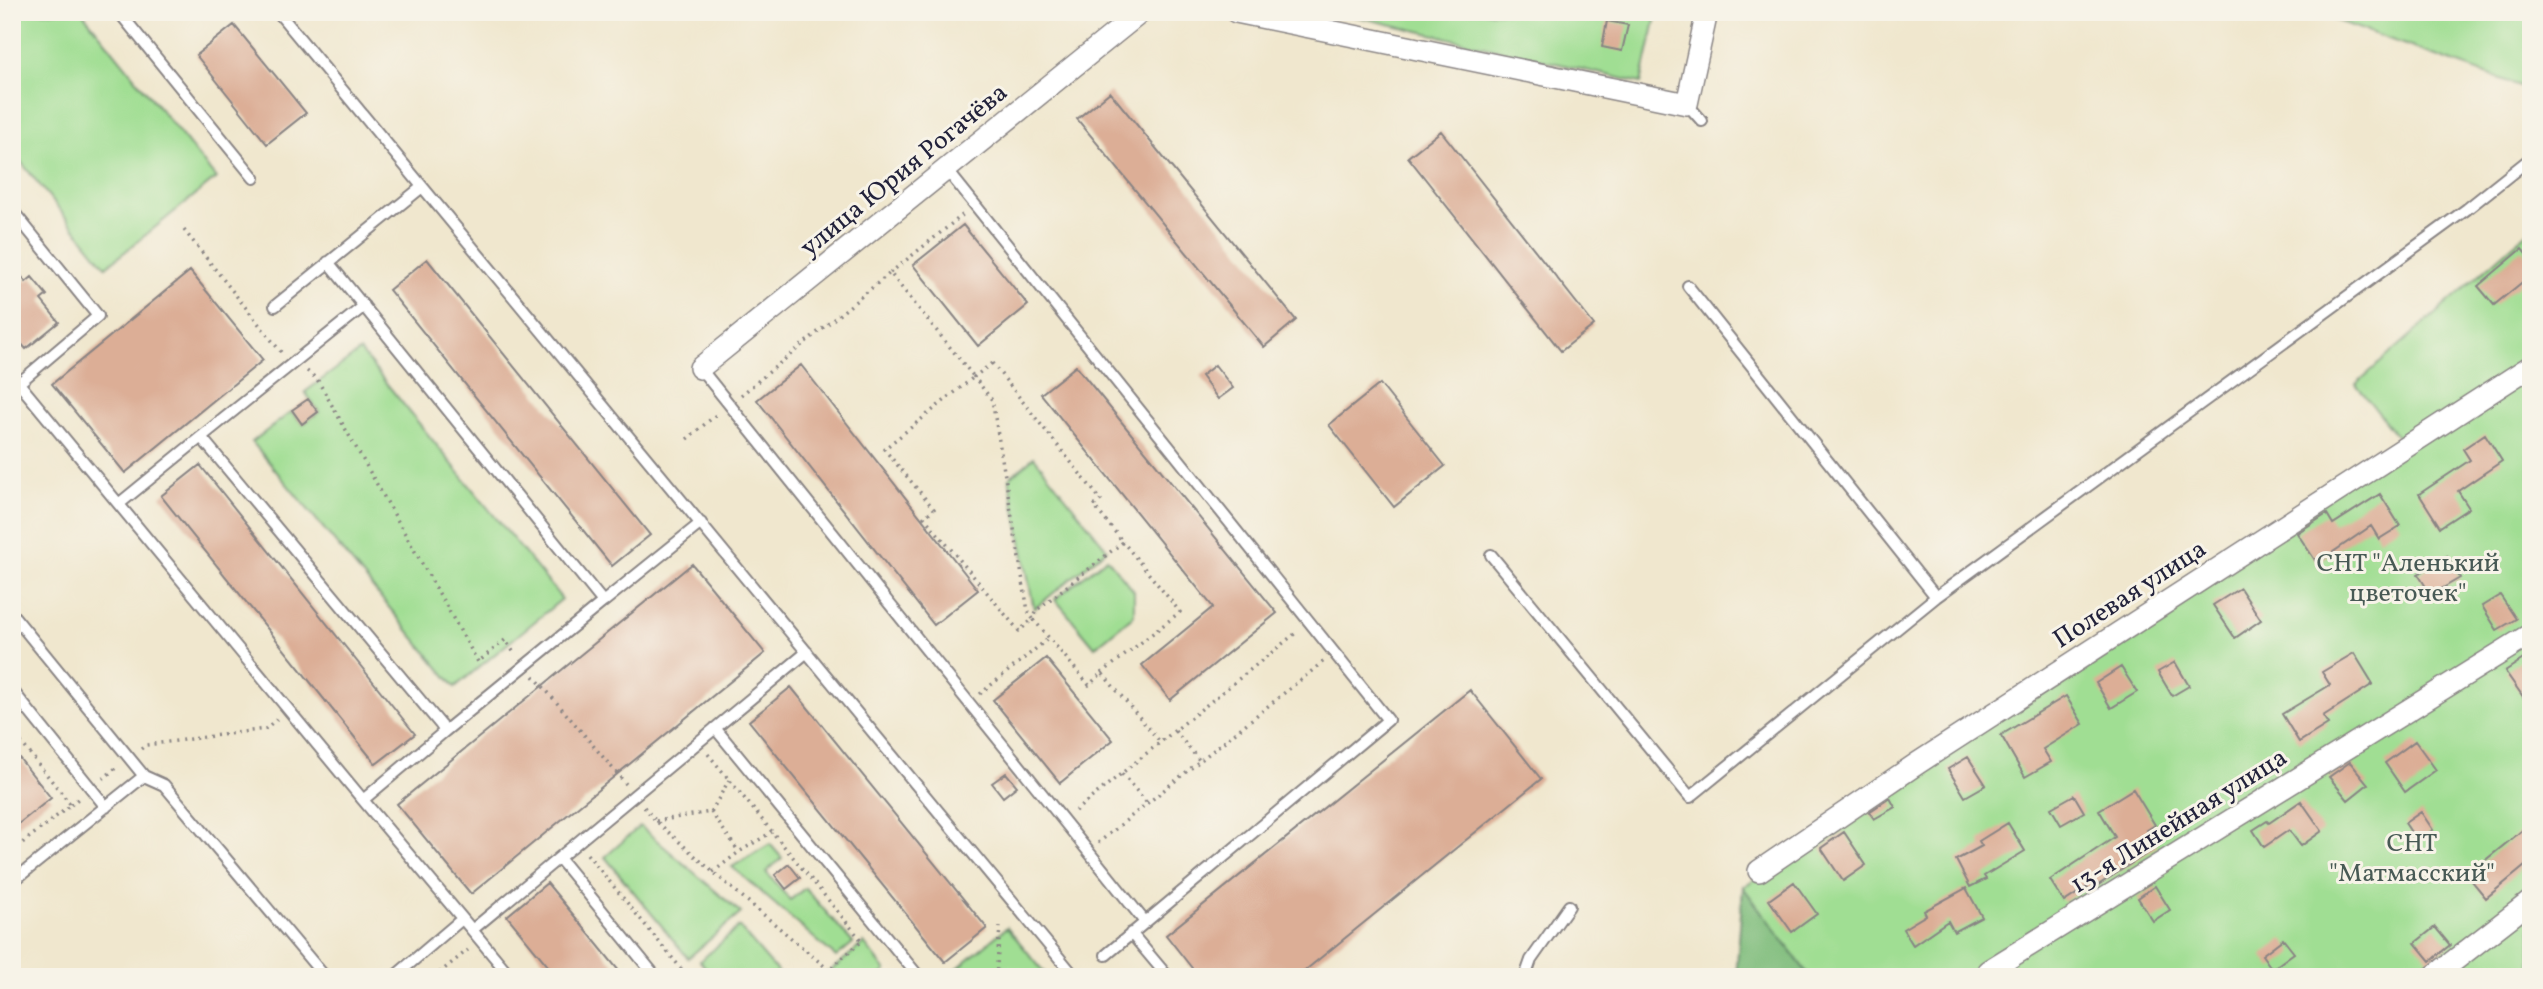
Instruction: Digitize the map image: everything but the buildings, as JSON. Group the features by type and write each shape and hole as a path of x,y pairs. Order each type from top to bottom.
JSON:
{"street":[{"name":"улица Юрия Рогачёва","path":"700,368 1141,12"},
{"path":"1236,12 1688,104 1707,12"},
{"name":"Полевая улица","path":"1759,870 1918,763 2531,366"},
{"name":"13-я Линейная улица","path":"1988,971 2531,634"},
{"path":"2433,977 2531,901"}],"lane":[{"path":"119,12 254,178"},
{"path":"278,12 1075,977"},
{"path":"1688,104 1702,121"},
{"path":"1491,555 1690,797 1936,597 2467,209 2531,158"},
{"path":"947,170 1388,720 1106,955"},
{"path":"275,306 422,187"},
{"path":"12,210 98,316 15,379 511,977"},
{"path":"328,262 603,602"},
{"path":"1688,286 1936,597"},
{"path":"120,503 364,306"},
{"path":"700,368 1144,922"},
{"path":"201,437 445,731"},
{"path":"363,800 524,665 701,523"},
{"path":"12,614 144,776 164,785 325,977"},
{"path":"472,930 807,652"},
{"path":"12,690 106,807"},
{"path":"715,728 919,977"},
{"path":"12,882 144,776"},
{"path":"559,858 656,977"},
{"path":"1525,977 1531,960 1569,906"},
{"path":"394,977 462,919"},
{"path":"1131,933 1168,977"}],"path":[{"path":"687,439 965,213"},
{"path":"184,230 282,354 317,379 478,662 505,640 656,821 829,970"},
{"path":"890,274 974,377 992,400 1028,611 1033,619 1089,685 1180,612 1094,506 1101,500 992,363 974,377 884,449 934,509 924,517 1019,631 1033,619 1038,609 1123,542"},
{"path":"1075,812 1300,630"},
{"path":"981,694 1049,638"},
{"path":"1088,851 1325,659"},
{"path":"1102,673 1161,743"},
{"path":"12,851 146,745 265,729 290,709"},
{"path":"12,731 71,805"},
{"path":"1175,731 1200,761"},
{"path":"706,752 862,941 821,977"},
{"path":"1122,774 1147,803"},
{"path":"711,812 729,780"},
{"path":"656,821 711,812"},
{"path":"711,812 739,852"},
{"path":"713,872 772,832"},
{"path":"586,852 688,977"},
{"path":"996,977 1000,927"},
{"path":"435,977 480,940"}],"green space":[{"path":"12,12 82,12 216,178 106,267 12,151"},
{"path":"1337,12 1657,12 1641,83"},
{"path":"2313,12 2531,12 2531,90"},
{"name":"СНТ \"Аленький цветочек\"","path":"2531,229 2531,977 1810,977 1743,887 2399,439 2356,384"},
{"path":"360,351 562,599 455,687 252,442 291,412 303,424 319,412 305,392"},
{"path":"1034,457 1107,549 1034,609 1009,478"},
{"path":"1107,558 1134,591 1134,615 1095,647 1055,599"},
{"path":"640,826 741,913 688,958 605,857"},
{"path":"770,844 782,858 766,872 790,900 805,888 853,943 836,957 732,867"},
{"path":"1743,887 1810,977 1736,977"},
{"path":"739,927 782,977 713,977 700,961"},
{"path":"1007,927 1048,977 947,977"},
{"path":"864,943 886,971 879,977 823,977"}],"park label":[{"name":"СНТ \"Матмасский\"","path":"2412,857"}]}
